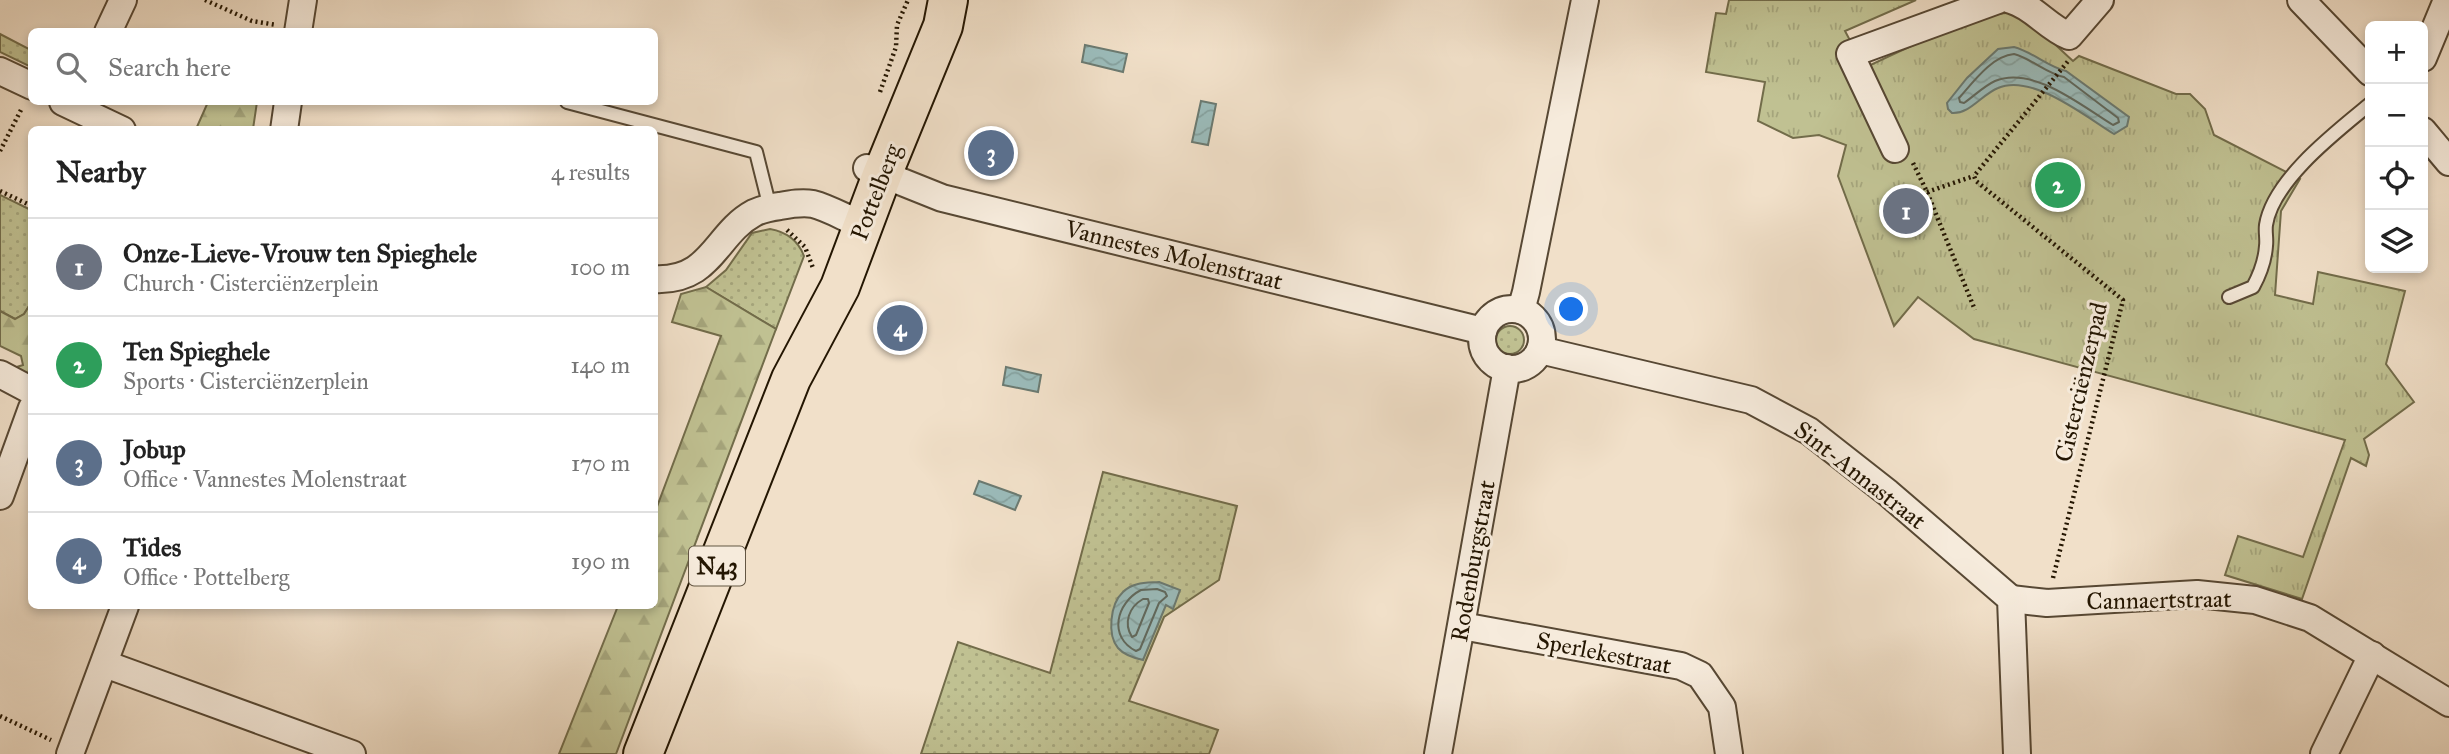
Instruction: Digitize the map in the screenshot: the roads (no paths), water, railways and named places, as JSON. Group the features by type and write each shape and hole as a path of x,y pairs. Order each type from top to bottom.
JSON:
{"main road":[{"name":"Pottelberg","path":"875,172 935,0"},
{"name":"Pottelberg","path":"643,754 791,379 814,288 853,221 943,26 948,0"}],"street":[{"path":"110,28 123,0"},
{"path":"298,28 303,0"},
{"path":"1521,310 1585,0"},
{"path":"1895,149 1850,54 1998,0"},
{"path":"2011,0 2023,3 2057,31 2069,36 2100,0"},
{"path":"2301,0 2365,67"},
{"path":"2428,45 2446,0"},
{"path":"0,71 28,91"},
{"path":"73,105 114,126"},
{"path":"285,126 288,105"},
{"path":"2428,137 2449,162"},
{"name":"Vannestes Molenstraat","path":"875,172 942,198 1483,331"},
{"path":"658,278 691,273 705,263 742,222 755,213 770,208 814,204 853,221"},
{"path":"1521,310 1534,318 1539,326 1542,335 1540,350 1529,364 1517,369 1507,368 1491,361 1484,349 1483,331 1490,319 1502,311 1521,310"},
{"name":"Sint-Annastraat","path":"1540,350 1751,400 1809,431 1888,493 2011,599"},
{"name":"Rodenburgstraat","path":"1438,754 1507,368"},
{"path":"0,374 28,389"},
{"path":"1,488 28,418"},
{"name":"Cannaertstraat","path":"2011,599 2048,603 2197,594 2255,600 2310,618 2449,703"},
{"path":"2011,599 2017,754"},
{"path":"62,748 105,664 124,609"},
{"name":"Sperlekestraat","path":"1462,626 1681,666 1700,675 1722,707 1729,754"},
{"path":"2324,754 2372,655"},
{"path":"105,664 352,754"}],"lane":[{"path":"578,105 757,152 770,208"},
{"path":"2229,298 2253,287 2262,271 2266,224 2279,191 2290,174 2365,108"}],"water":[{"path":"1085,45 1127,54 1123,72 1082,62"},
{"path":"2014,47 2066,71 2129,117 2127,126 2114,134 2058,99 2027,86 1998,88 1964,110 1952,113 1948,109 1947,103 1967,78 1998,49"},
{"path":"1201,101 1216,104 1208,145 1192,142"},
{"path":"1006,367 1041,375 1038,392 1003,385"},
{"path":"979,481 1021,496 1015,510 974,494"},
{"path":"1159,582 1180,590 1173,609 1166,605 1143,660 1126,654 1115,642 1111,628 1113,612 1119,597 1131,586"}],"place":[{"name":"Jobup","path":"991,153"},
{"name":"Ten Spieghele","path":"2058,185"},
{"name":"Onze-Lieve-Vrouw ten Spieghele","path":"1906,211"},
{"name":"Tides","path":"900,328"}]}
